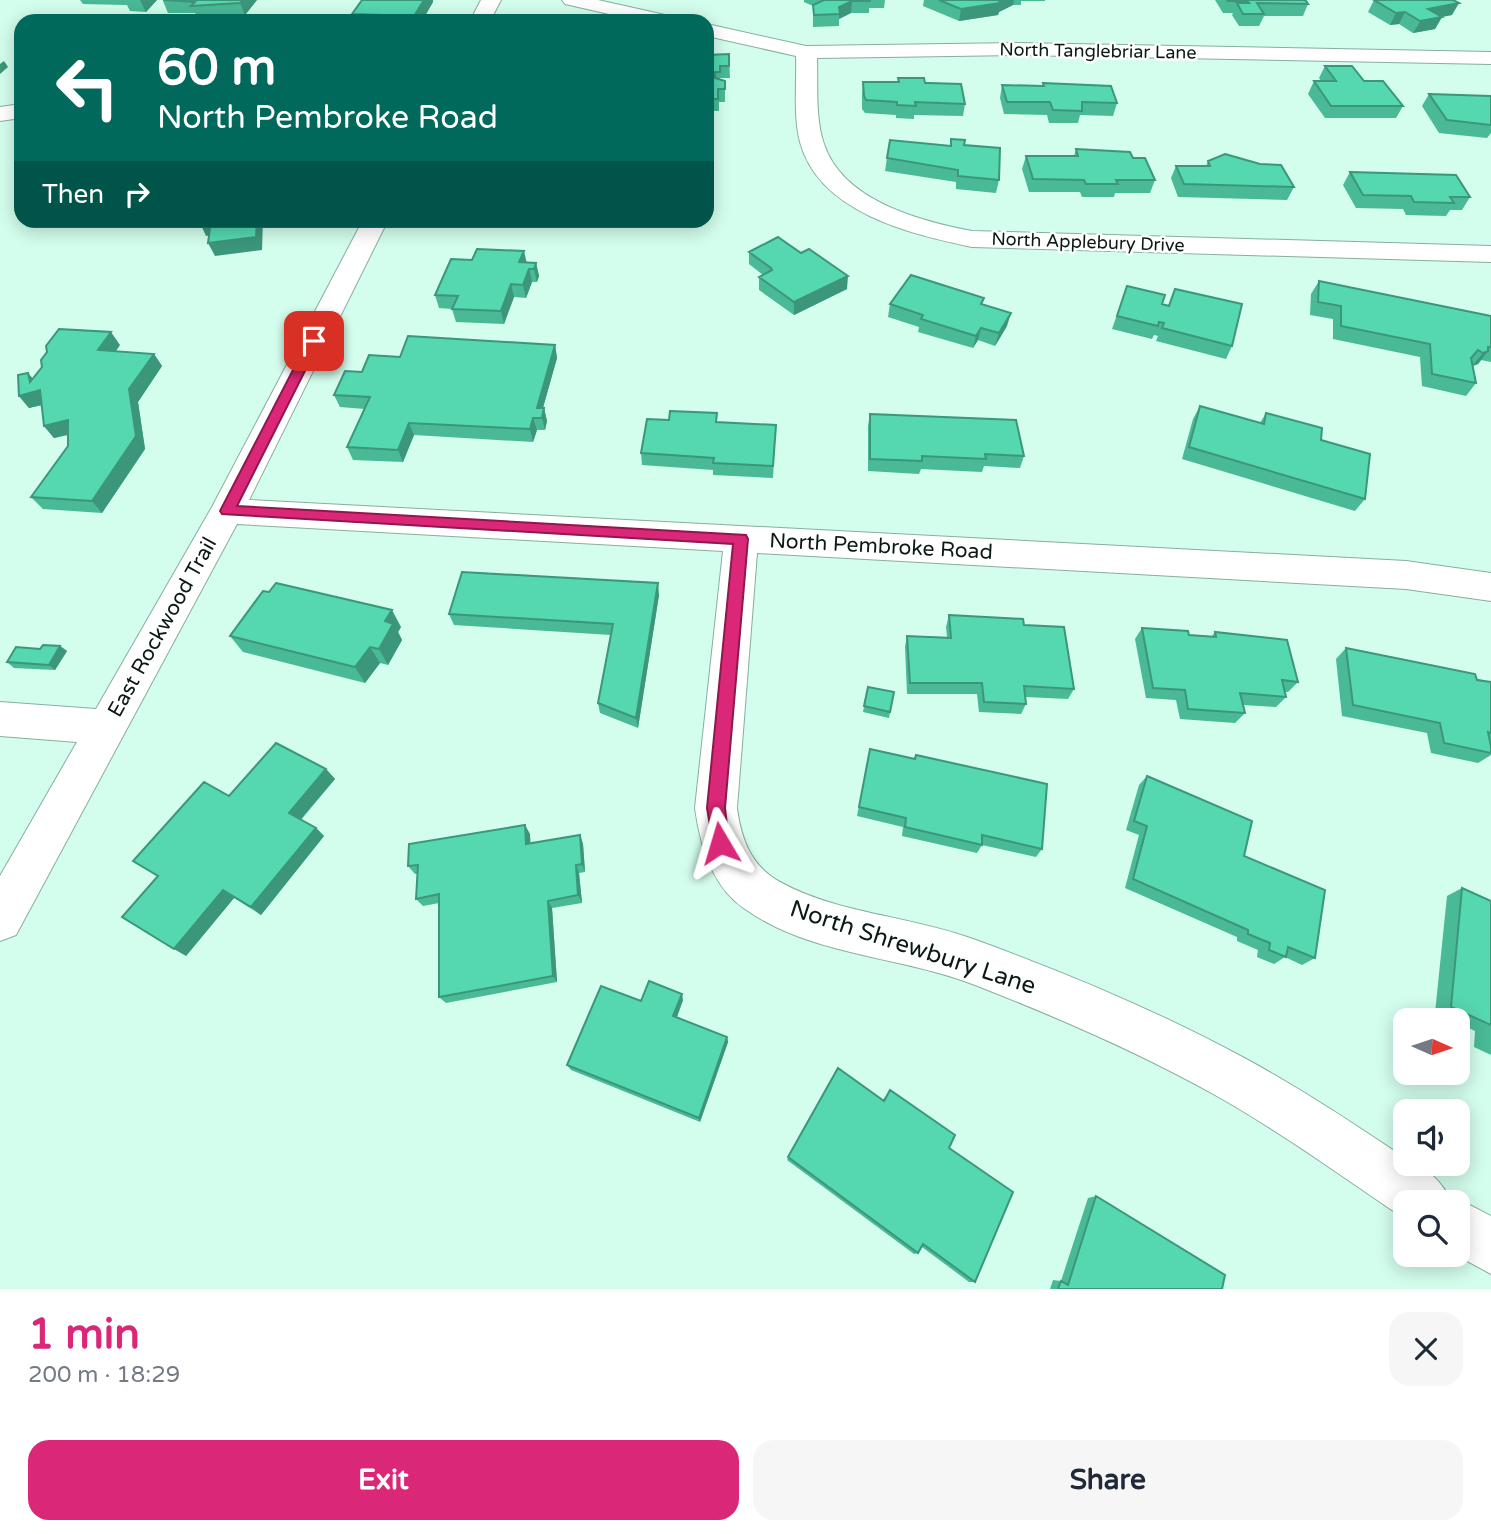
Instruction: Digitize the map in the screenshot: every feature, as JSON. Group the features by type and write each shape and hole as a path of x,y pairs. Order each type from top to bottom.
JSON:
{"street":[{"path":"572,0 635,14"},
{"name":"North Tanglebriar Lane","path":"714,32 806,52 1018,49 1491,58"},
{"name":"North Applebury Drive","path":"806,52 812,145 826,168 846,191 875,209 934,232 972,239 1491,254"},
{"name":"East Rockwood Trail","path":"0,919 228,511 372,228"},
{"name":"North Pembroke Road","path":"228,511 1406,575 1491,587"},
{"name":"North Shrewbury Lane","path":"741,539 716,808 720,843 737,872 762,896 794,911 967,960 1119,1021 1207,1064 1310,1125 1407,1190"},
{"path":"0,719 107,727"},
{"path":"1470,1233 1491,1247"}],"building":[{"path":"163,0 243,0 240,3 191,6 195,2"},
{"path":"362,0 424,0 415,14 352,14"},
{"path":"824,0 870,1 852,1 839,7 840,14 814,15 813,5"},
{"path":"939,0 999,0 1000,3 961,9"},
{"path":"1227,0 1305,0 1308,4 1257,3 1264,14 1243,14 1237,3 1249,3 1247,1"},
{"path":"1374,0 1453,0 1459,3 1428,9 1442,17 1420,21 1405,12 1396,13"},
{"path":"729,54 729,66 720,66 720,72 715,72 715,78 725,81 725,89 718,89 718,99 714,99 714,55"},
{"path":"1325,66 1352,66 1364,81 1383,81 1403,106 1331,106 1314,81 1336,81"},
{"path":"898,78 924,78 925,83 961,84 965,104 915,102 916,106 866,100 863,82 899,82"},
{"path":"1043,83 1111,86 1117,103 1082,102 1082,111 1053,110 1050,102 1007,102 1002,85 1044,86"},
{"path":"1429,94 1491,96 1491,125 1447,120"},
{"path":"951,139 965,140 964,145 1000,148 999,180 958,176 958,170 887,158 890,140 951,146"},
{"path":"1076,149 1130,152 1133,158 1145,158 1155,180 1116,180 1118,184 1086,184 1084,180 1033,179 1026,156 1078,156"},
{"path":"1225,154 1260,164 1281,165 1294,187 1184,184 1176,166 1210,166 1208,161"},
{"path":"1350,172 1456,175 1470,197 1450,197 1454,203 1414,202 1411,196 1363,195"},
{"path":"210,228 257,228 256,237 208,243"},
{"path":"778,237 801,253 809,249 848,276 794,302 759,277 772,270 749,252"},
{"path":"477,249 524,251 519,262 536,263 534,269 529,269 523,285 511,284 501,311 452,309 458,296 435,295 451,259 472,260"},
{"path":"911,275 984,298 981,304 1011,313 999,333 981,328 976,336 921,319 923,315 890,304"},
{"path":"1319,281 1491,316 1491,347 1483,353 1478,350 1471,358 1476,383 1432,374 1430,344 1341,326 1341,306 1318,302"},
{"path":"1127,286 1165,295 1162,304 1169,306 1175,289 1242,304 1232,346 1162,328 1164,323 1159,322 1158,326 1117,316"},
{"path":"59,329 111,332 98,350 154,354 129,389 136,436 92,501 31,497 68,446 68,420 44,426 40,390 19,396 18,375 28,373 30,382 42,367 41,360 47,352 46,346"},
{"path":"408,336 555,345 537,408 544,408 542,418 533,418 530,429 409,423 398,450 347,447 370,397 334,395 345,371 362,372 369,355 400,357"},
{"path":"1200,406 1264,424 1266,413 1322,428 1321,440 1370,454 1365,499 1189,447"},
{"path":"670,411 717,413 716,422 776,425 773,466 713,463 714,458 641,453 647,419 669,420"},
{"path":"870,414 1016,420 1024,456 985,454 986,459 922,456 922,461 870,459"},
{"path":"462,572 658,583 636,718 598,703 613,624 449,614"},
{"path":"276,583 392,610 385,621 393,624 379,649 370,647 355,667 230,636 263,591 269,592"},
{"path":"949,615 1023,619 1024,625 1064,627 1074,689 1024,686 1026,704 984,702 982,683 910,683 907,636 951,638"},
{"path":"1142,628 1188,631 1189,635 1216,637 1215,632 1287,640 1298,682 1282,680 1286,697 1240,693 1245,713 1188,709 1185,690 1153,688"},
{"path":"43,645 60,646 49,665 7,662 16,647 40,649"},
{"path":"1346,648 1475,674 1477,680 1491,682 1491,733 1488,732 1491,753 1444,743 1440,723 1353,705"},
{"path":"868,687 894,692 890,712 864,706"},
{"path":"276,743 326,769 289,813 316,828 251,907 223,890 174,949 122,917 158,876 133,861 204,782 229,796"},
{"path":"870,749 915,759 916,755 1047,784 1042,849 982,835 982,845 905,827 906,818 859,807"},
{"path":"1147,776 1252,821 1244,856 1325,890 1315,958 1288,947 1286,957 1269,950 1270,943 1248,934 1248,930 1133,879 1147,826 1134,821"},
{"path":"525,825 526,844 580,835 582,864 576,865 578,895 548,901 553,976 439,997 439,894 416,899 418,865 408,866 409,844"},
{"path":"1462,888 1491,901 1491,1025 1470,1016 1470,1008 1451,1007"},
{"path":"649,981 682,994 673,1016 727,1037 699,1118 567,1065 601,986 641,1001"},
{"path":"838,1068 884,1101 890,1090 955,1135 949,1148 1013,1192 975,1282 923,1244 918,1253 788,1157"},
{"path":"1096,1196 1225,1275 1222,1289 1058,1289 1061,1281 1068,1285"}],"route":[{"path":"314,341 228,511 741,539 716,808 720,843"}]}
